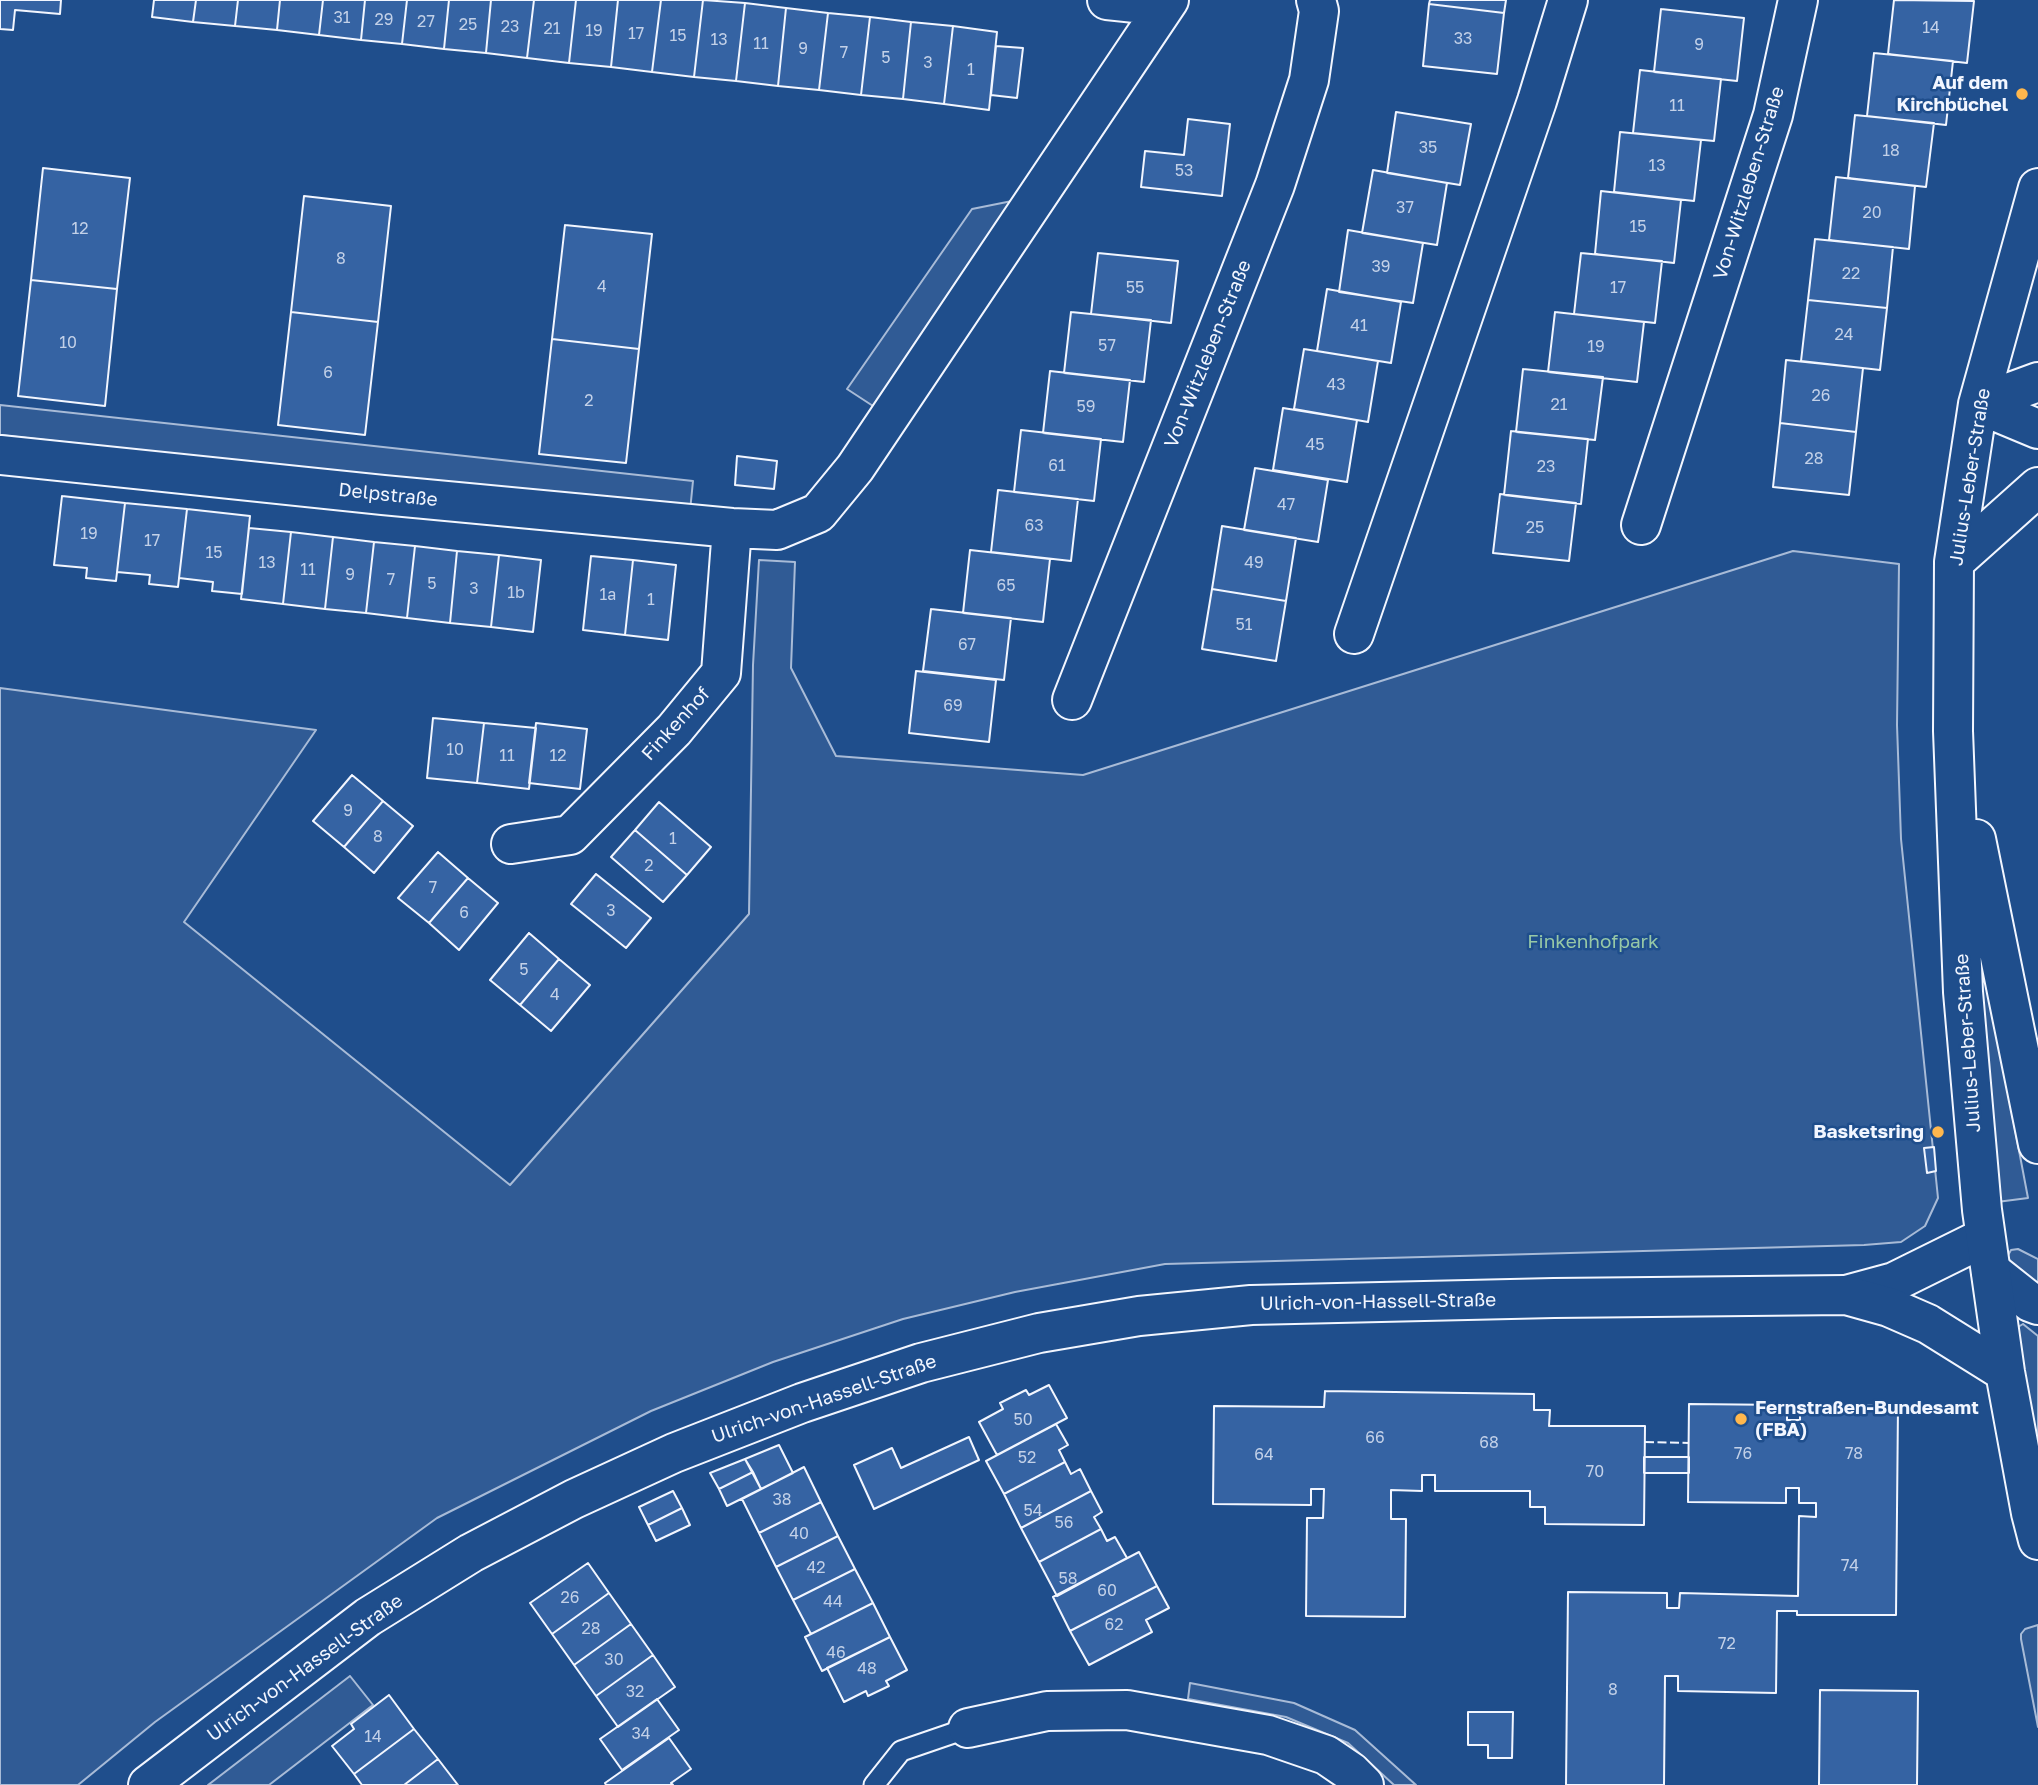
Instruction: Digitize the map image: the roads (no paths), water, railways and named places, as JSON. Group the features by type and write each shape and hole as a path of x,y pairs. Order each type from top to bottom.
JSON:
{"street":[{"path":"1107,0 1166,3"},
{"name":"Von-Witzleben-Straße","path":"1072,700 1275,185 1309,80 1319,11 1316,0"},
{"path":"1354,634 1537,101 1568,0"},
{"name":"Von-Witzleben-Straße","path":"1641,525 1773,115 1798,0"},
{"name":"Delpstraße","path":"0,455 396,496 777,530 818,513 856,468 1166,3"},
{"name":"Julius-Leber-Straße","path":"2038,188 2028,274 1978,404 1954,562 1953,731 1963,992 1988,1254 2005,1372 2038,1540"},
{"path":"1978,404 2038,382"},
{"path":"1978,404 2038,429"},
{"path":"1954,562 2038,487"},
{"name":"Finkenhof","path":"512,844 570,835 674,730 721,673 732,528"},
{"name":"Julius-Leber-Straße","path":"1953,731 2038,1144"},
{"path":"1988,1254 2030,1303 2038,1306"},
{"name":"Ulrich-von-Hassell-Straße","path":"148,1785 368,1617 471,1553 574,1499 674,1453 802,1402 908,1367 1039,1333 1139,1316 1251,1305 1554,1297 1846,1295 1988,1254"},
{"name":"Ulrich-von-Hassell-Straße","path":"1846,1295 1889,1307 1928,1324 2005,1372"},
{"path":"968,1728 1047,1711 1127,1710 1268,1735 1326,1755 1351,1772 1364,1785"}],"lane":[{"path":"874,1785 901,1751 968,1728"}],"place":[{"name":"Auf dem Kirchbüchel","path":"2022,94"},
{"name":"Basketsring","path":"1938,1132"},
{"name":"Fernstraßen-Bundesamt (FBA)","path":"1741,1419"}],"park label":[{"name":"Finkenhofpark","path":"1593,942"}]}
